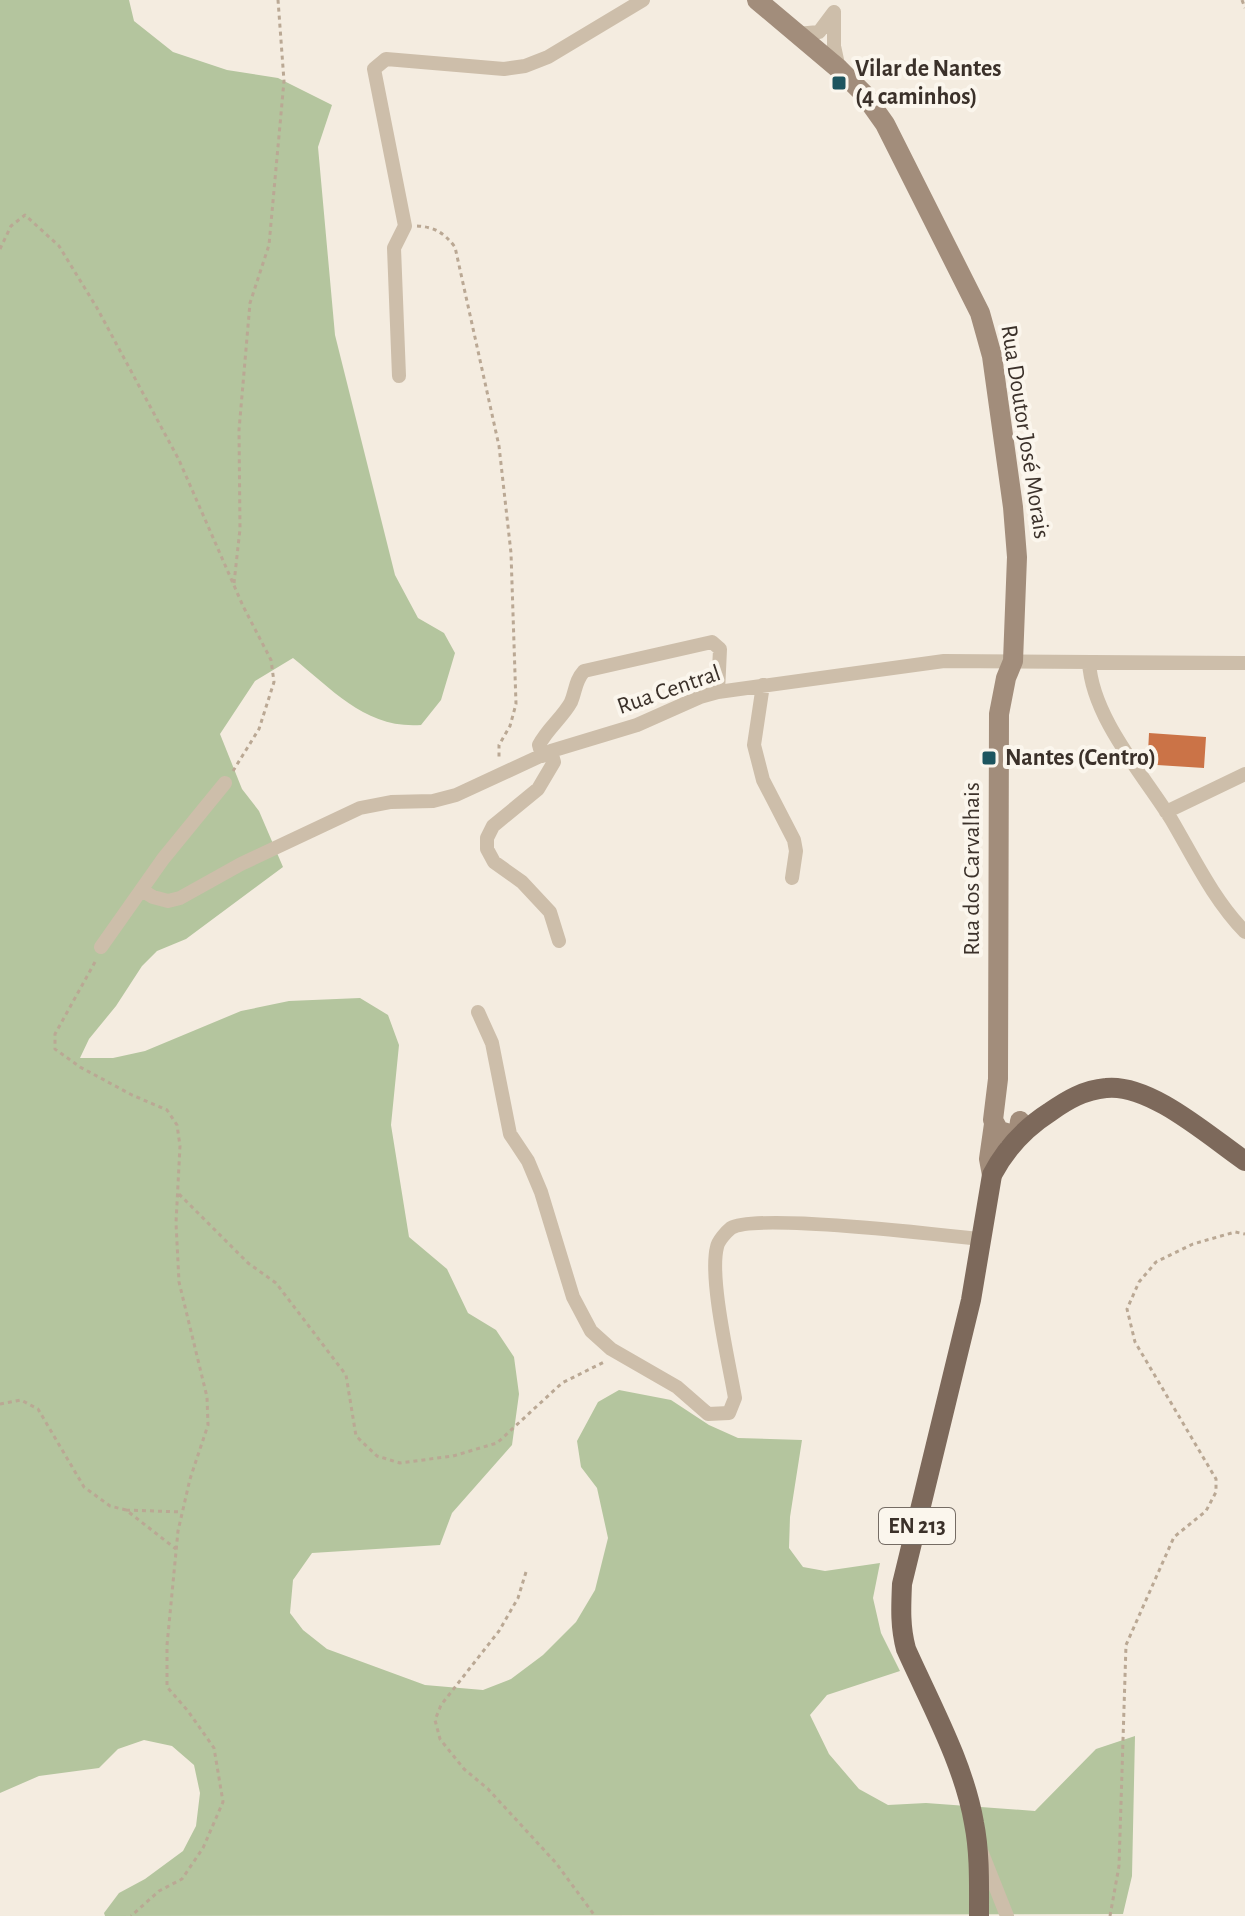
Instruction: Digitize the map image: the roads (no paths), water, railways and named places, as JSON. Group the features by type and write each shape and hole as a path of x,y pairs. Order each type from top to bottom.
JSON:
{"main road":[{"name":"Rua Doutor José Morais","path":"757,0 863,93 885,124 980,313 992,355 1013,507 1017,557 1013,661"},
{"name":"Rua dos Carvalhais","path":"1013,661 1006,678 999,714 998,1079 1014,1121"},
{"name":"EN 213","path":"979,1916 974,1820 961,1775 906,1649 900,1609 902,1584 971,1300 992,1175 1014,1121 1085,1092 1108,1087 1129,1089 1175,1112 1245,1161"}],"street":[{"path":"399,376 394,248 405,226 374,69 386,59 504,69 525,66 548,57 643,0"},
{"path":"797,34 819,32 834,12 834,46 839,69"},
{"path":"559,941 550,912 522,882 494,862 487,849 487,838 493,826 538,789 554,762 539,745 546,731 569,705 575,684 584,671 712,642 720,649 718,692"},
{"name":"Rua Central","path":"143,891 168,901 180,898 241,864 360,808 391,802 433,801 456,795 546,753 637,725 718,692 944,661 1245,663"},
{"path":"1089,662 1090,682 1110,724 1209,887 1245,932"},
{"path":"763,685 754,745 763,780 794,840 796,851 792,878"},
{"path":"1166,812 1245,774"},
{"path":"101,947 163,859 225,783"},
{"path":"478,1012 492,1043 510,1134 528,1161 541,1192 573,1297 591,1331 620,1354 677,1387 708,1414 729,1413 735,1398 715,1269 717,1244 732,1227 779,1223 873,1228 980,1239"},
{"path":"977,1841 1007,1916"}],"place":[{"name":"Vilar de Nantes (4 caminhos)","path":"839,83"},
{"name":"Nantes (Centro)","path":"989,758"}]}
